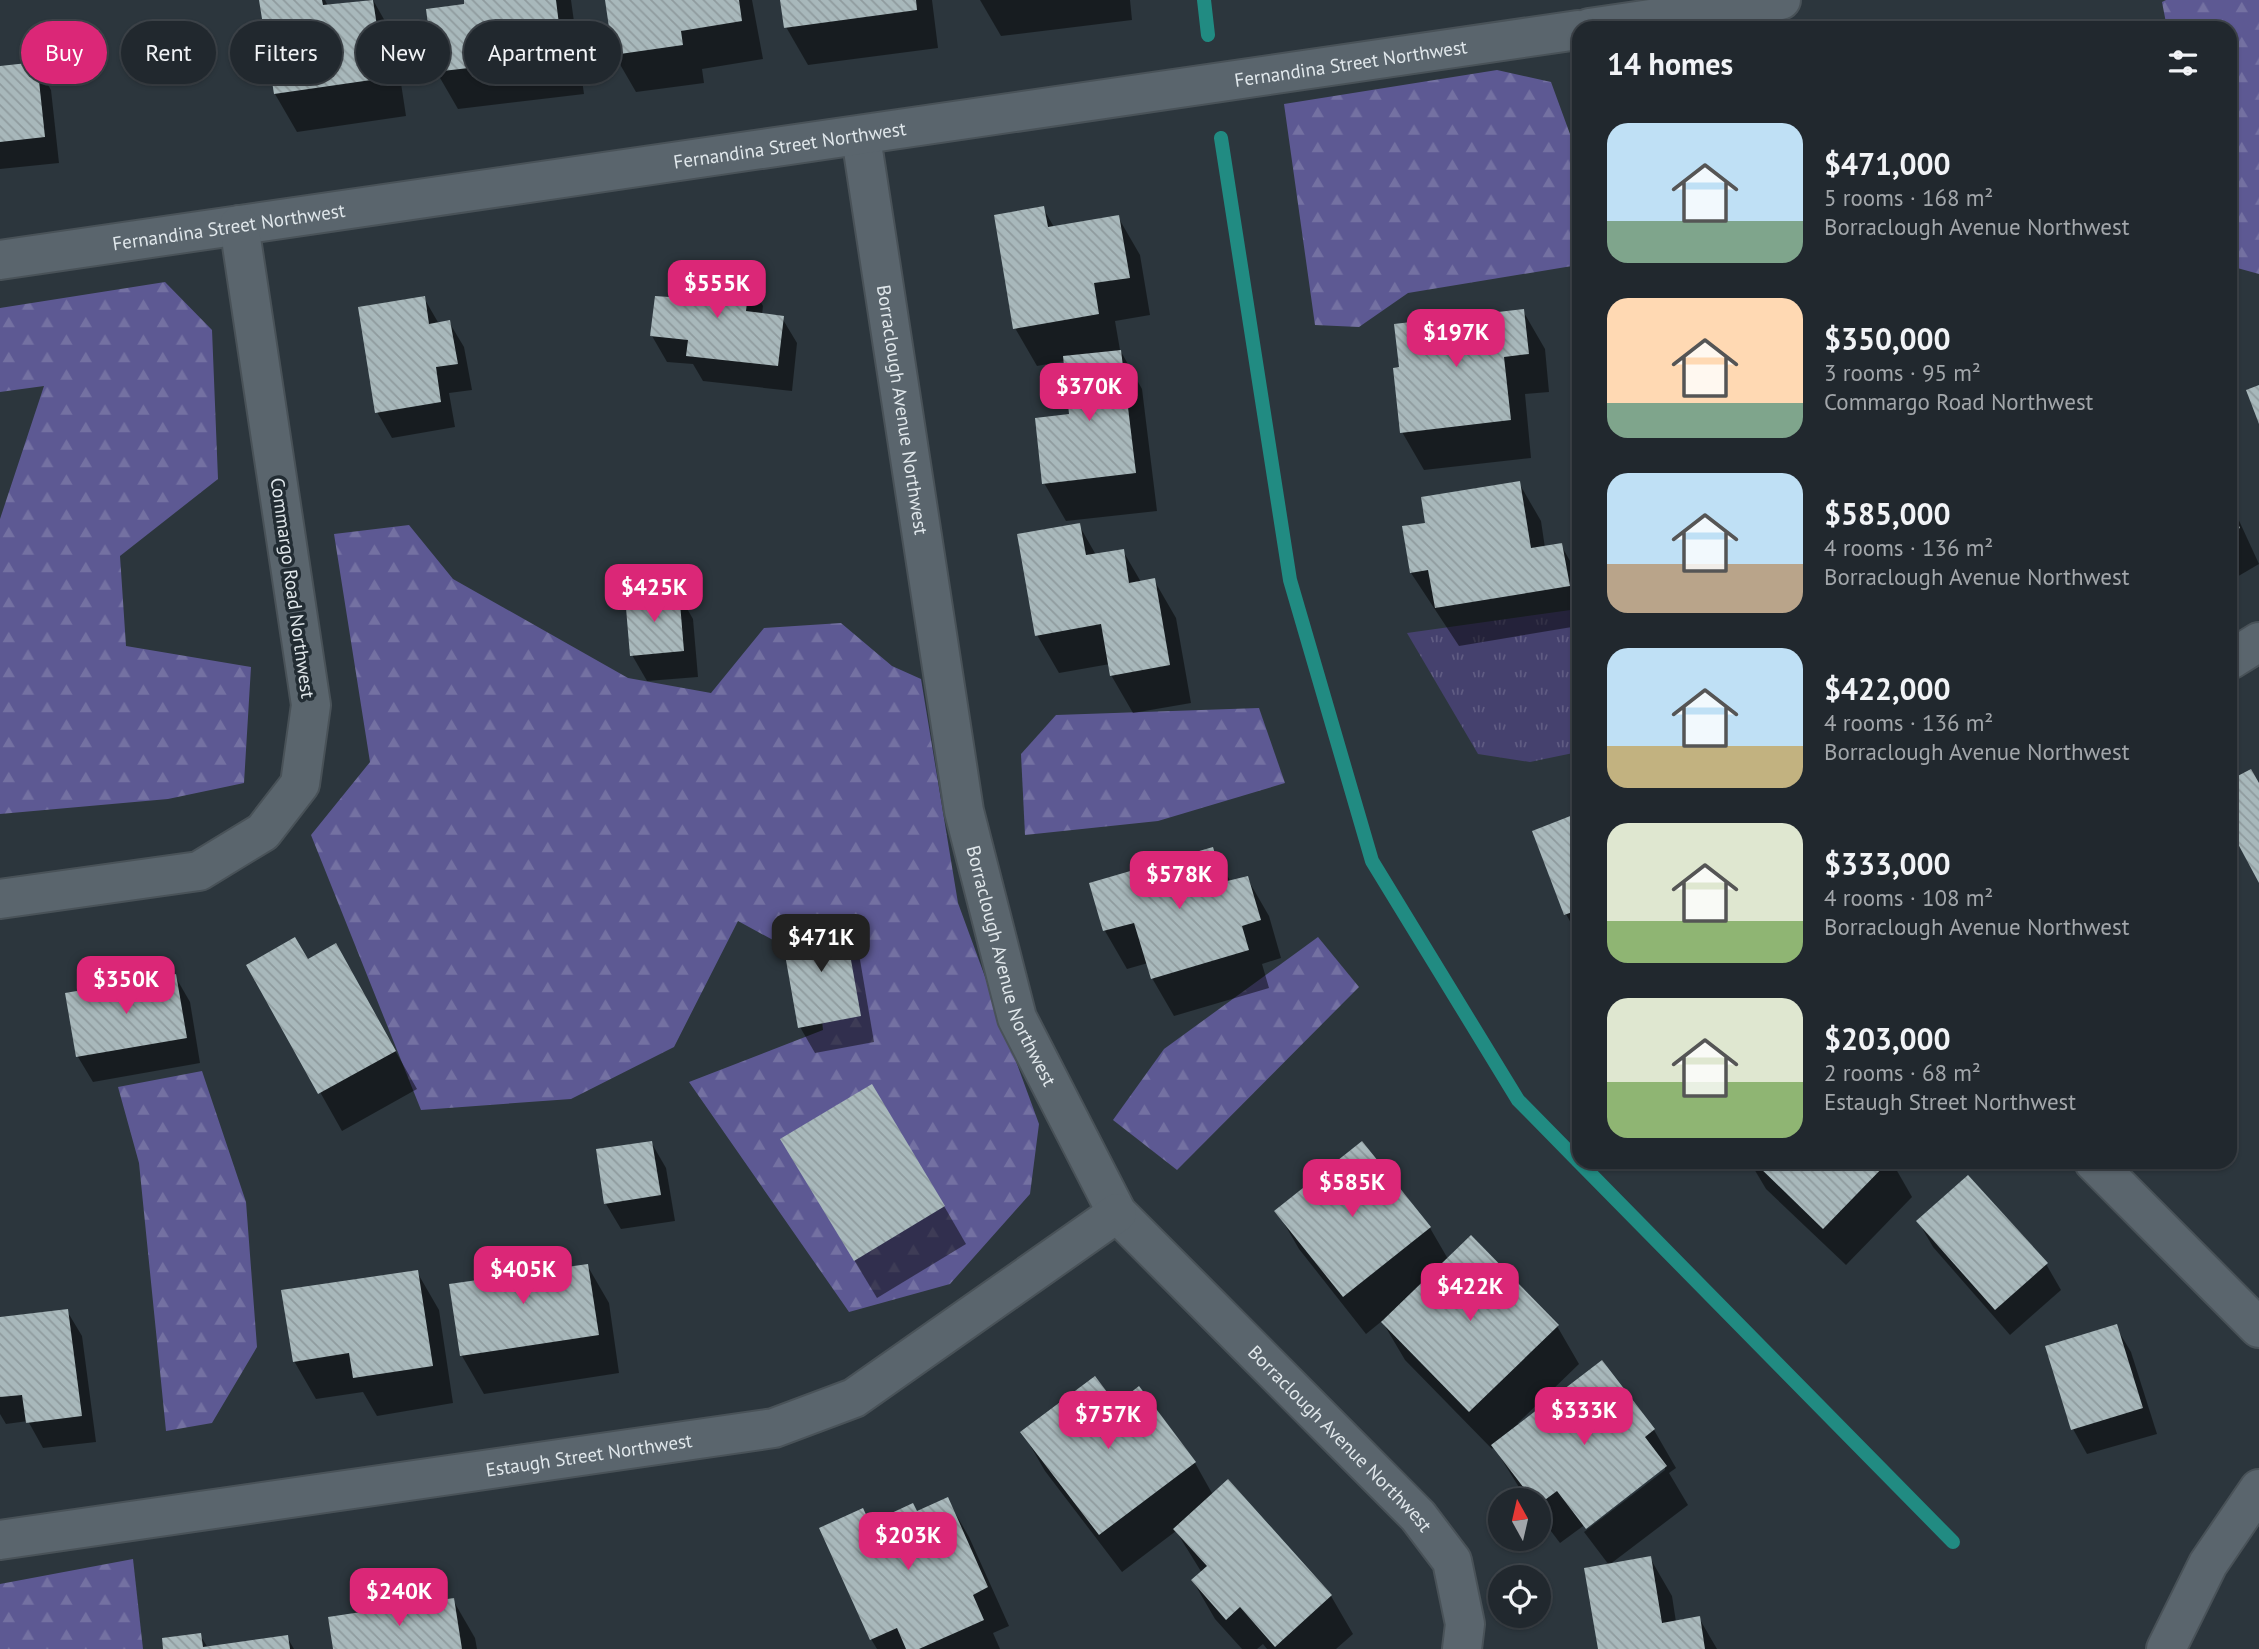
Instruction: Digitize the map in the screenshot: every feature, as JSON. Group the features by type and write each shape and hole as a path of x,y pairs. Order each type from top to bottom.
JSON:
{"street":[{"path":"1640,21 1781,0"},
{"name":"Fernandina Street Northwest","path":"0,260 1572,31"},
{"name":"Borraclough Avenue Northwest","path":"861,136 964,811 1017,1018 1117,1213 1418,1516 1451,1561 1465,1624 1462,1649"},
{"name":"Commargo Road Northwest","path":"0,899 199,871 262,832 300,784 311,705 239,225"},
{"path":"2237,656 2259,642"},
{"path":"2101,1169 2259,1328"},
{"name":"Estaugh Street Northwest","path":"0,1540 774,1428 853,1398 1117,1213"},
{"path":"2166,1649 2208,1564 2259,1489"}],"green space":[{"path":"2259,0 2259,274 2237,268 2237,21 2166,21 2162,2"},
{"path":"1497,70 1551,82 1572,140 1572,266 1408,293 1359,327 1315,325 1284,104"},
{"path":"165,282 212,330 218,479 120,556 126,646 251,667 244,783 168,799 0,814 0,519 44,386 0,392 0,308"},
{"path":"409,525 453,579 628,678 711,693 764,628 841,623 892,666 921,679 958,903 1039,1124 1030,1194 950,1284 849,1312 689,1082 823,1030 817,964 738,921 674,1047 571,1099 421,1110 311,835 370,762 334,534"},
{"path":"1572,610 1572,753 1530,762 1478,754 1407,633"},
{"path":"1259,708 1285,783 1158,821 1025,835 1021,754 1056,715"},
{"path":"1318,937 1359,987 1177,1170 1113,1120 1164,1049"},
{"path":"202,1071 246,1202 257,1347 212,1423 166,1431 139,1163 118,1087"},
{"path":"133,1559 143,1649 0,1649 0,1584"}],"building":[{"path":"259,0 322,0 323,5 373,0 376,21 356,21 356,82 274,94 272,84 342,84 342,21 262,21"},
{"path":"464,0 556,0 559,21 464,21 464,69 450,70 450,21 428,21 426,9 464,4"},
{"path":"605,0 739,0 742,21 681,31 683,45 621,54 621,21 608,21"},
{"path":"780,0 916,0 917,10 784,28"},
{"path":"21,64 21,84 39,84 45,137 0,142 0,66"},
{"path":"1044,206 1048,227 1119,215 1130,278 1094,283 1099,314 1013,329 994,215"},
{"path":"673,270 750,279 746,311 784,316 778,366 686,356 688,340 650,336 655,296 669,297"},
{"path":"425,296 429,324 450,320 458,364 436,367 441,402 375,413 358,307"},
{"path":"1524,309 1529,354 1504,357 1511,420 1400,433 1393,368 1399,367 1394,324"},
{"path":"1121,350 1136,473 1042,484 1035,418 1069,414 1063,356"},
{"path":"2259,385 2259,424 2246,390"},
{"path":"1520,481 1531,548 1562,543 1570,586 1435,608 1428,570 1410,573 1402,526 1425,523 1421,497"},
{"path":"1080,523 1086,555 1124,549 1129,583 1155,578 1170,665 1110,676 1101,624 1035,636 1017,534"},
{"path":"679,591 684,651 630,656 625,596"},
{"path":"2251,769 2259,783 2259,883 2237,842 2237,776"},
{"path":"1572,815 1572,912 1564,915 1532,831"},
{"path":"1213,847 1223,882 1248,876 1261,920 1242,926 1249,950 1151,979 1134,923 1103,931 1089,883"},
{"path":"844,921 861,1016 798,1028 781,932"},
{"path":"295,937 308,959 336,943 396,1051 318,1094 246,965"},
{"path":"176,974 187,1038 76,1057 65,993"},
{"path":"872,1084 945,1206 854,1261 780,1139"},
{"path":"652,1141 661,1195 604,1204 596,1149"},
{"path":"1362,1141 1431,1227 1343,1297 1274,1211"},
{"path":"1761,1169 1881,1169 1823,1229"},
{"path":"1968,1175 2048,1263 1995,1310 1916,1221"},
{"path":"1471,1235 1559,1325 1469,1412 1381,1322"},
{"path":"534,1250 538,1271 588,1264 599,1335 460,1356 449,1284 499,1277 496,1256"},
{"path":"418,1270 433,1366 353,1378 349,1353 293,1362 281,1290"},
{"path":"68,1309 82,1416 26,1423 22,1395 0,1397 0,1317"},
{"path":"2117,1324 2143,1408 2071,1430 2045,1346"},
{"path":"1602,1360 1655,1429 1645,1437 1667,1466 1586,1529 1557,1491 1551,1495 1551,1488 1524,1488 1491,1445"},
{"path":"1095,1376 1116,1404 1139,1386 1196,1462 1099,1535 1020,1432"},
{"path":"1228,1479 1332,1595 1275,1647 1240,1607 1226,1620 1191,1580 1207,1566 1173,1529"},
{"path":"948,1497 988,1587 973,1595 984,1620 919,1649 906,1649 897,1628 870,1640 819,1528 863,1508 870,1523 913,1503 917,1511"},
{"path":"1651,1556 1662,1623 1700,1616 1705,1649 1598,1649 1584,1568"},
{"path":"454,1598 462,1649 333,1649 328,1617"},
{"path":"201,1633 203,1647 288,1635 290,1649 163,1649 162,1638"}],"waterway":[{"path":"1204,0 1208,35"},
{"path":"1221,138 1290,580 1372,861 1518,1100 1572,1155"},
{"path":"1586,1169 1953,1542"}]}
